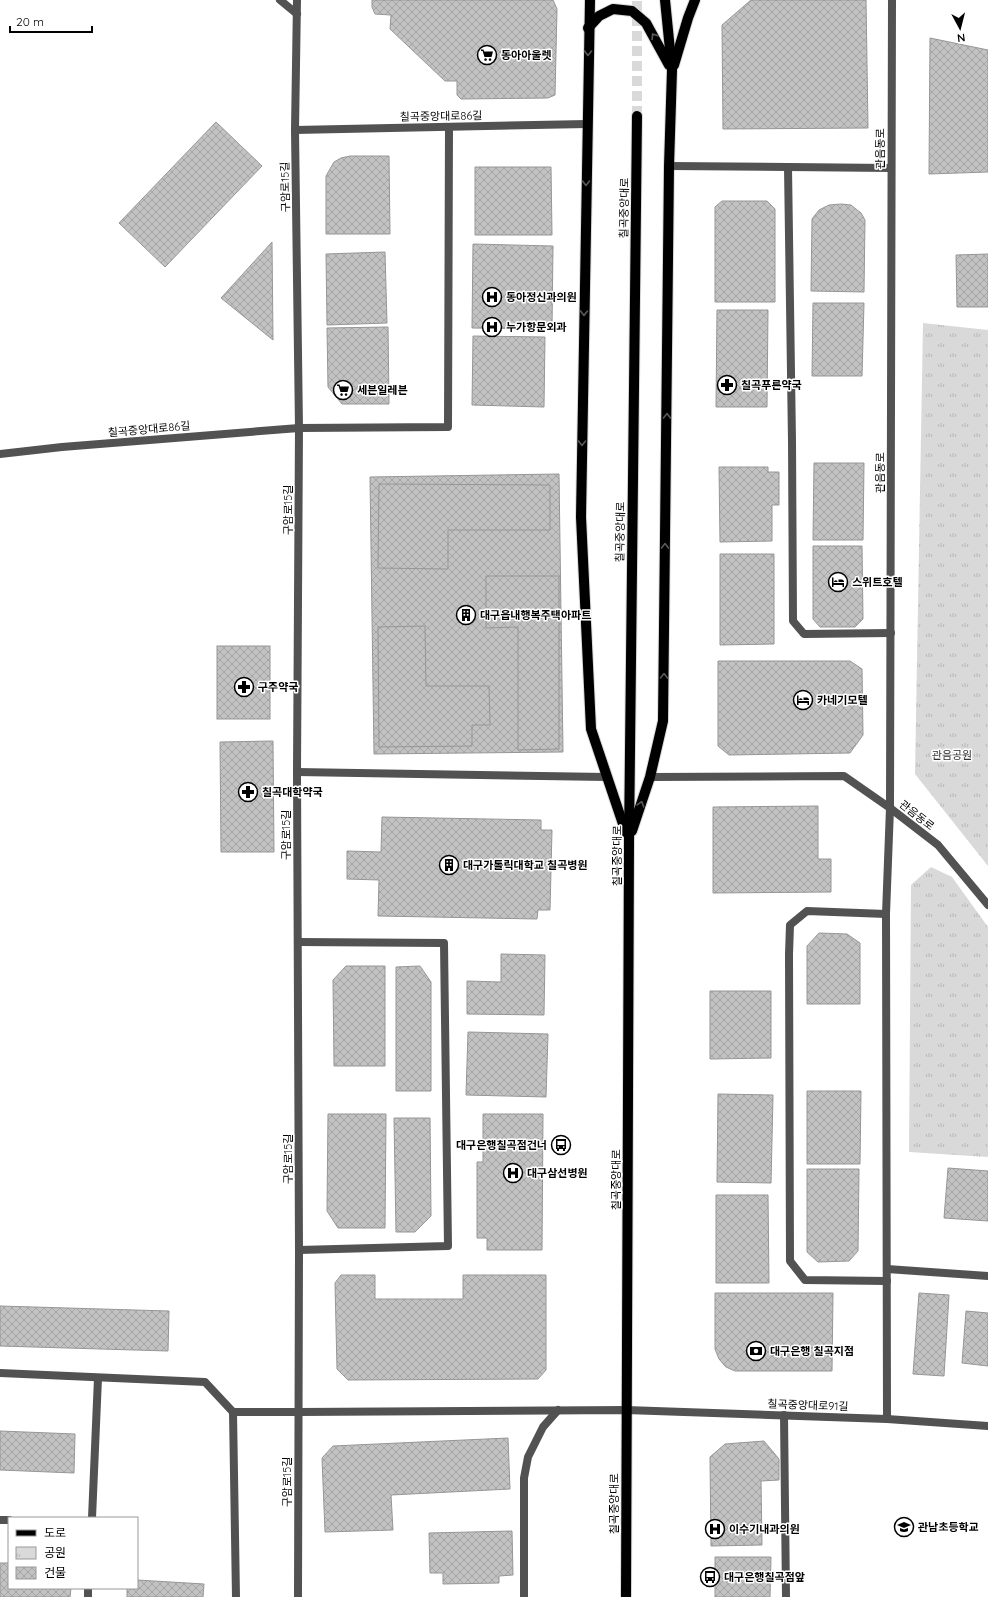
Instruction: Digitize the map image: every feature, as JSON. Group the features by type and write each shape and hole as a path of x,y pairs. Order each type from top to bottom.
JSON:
{"main road":[{"path":"590,0 588,28 581,517 590,729 629,841"},
{"path":"629,841 650,777 663,721 669,166 672,70 665,0"},
{"path":"672,70 695,0"},
{"path":"588,28 599,16 613,9 632,11 646,23 658,42 672,70"},
{"name":"칠곡중앙대로","path":"626,1597 629,841 637,116"}],"street":[{"path":"280,0 297,14"},
{"name":"구암로15길","path":"297,0 295,130 299,428 297,772 299,1250 298,1597"},
{"name":"관음동로","path":"892,0 890,808 938,846 988,905"},
{"name":"칠곡중앙대로86길","path":"295,130 587,124"},
{"name":"칠곡중앙대로86길","path":"0,454 62,447 299,428 448,427 449,127"},
{"path":"669,166 891,168"},
{"path":"788,167 793,621 804,634 891,633"},
{"path":"297,772 607,776"},
{"path":"650,777 844,776 890,808 886,914 887,1419"},
{"path":"886,914 807,910 790,925 789,962 790,1261 805,1280 887,1281"},
{"path":"298,942 444,943 448,1246 299,1250"},
{"path":"887,1269 988,1276"},
{"path":"0,1373 205,1382 233,1412 236,1597"},
{"path":"92,1517 98,1378"},
{"path":"524,1597 524,1478 528,1457 543,1427 558,1410"},
{"name":"칠곡중앙대로91길","path":"233,1412 626,1410 887,1419 988,1426"},
{"path":"784,1415 786,1597"}],"green space":[{"name":"관음공원","path":"923,323 988,330 988,866 915,774"},
{"path":"931,867 952,877 988,927 988,1157 909,1152 911,885"}],"building":[{"name":"동아아울렛","path":"372,0 553,0 557,9 555,95 548,98 461,99 457,95 457,81 445,81 390,29 391,15 375,14 372,7"},
{"path":"751,0 866,0 868,128 723,129 722,25"},
{"path":"930,38 988,50 988,172 929,174"},
{"path":"216,122 262,166 165,267 119,223"},
{"path":"350,156 389,156 390,234 326,234 326,176 334,162 341,158"},
{"path":"475,167 551,167 552,235 475,235"},
{"path":"722,201 767,201 775,209 775,302 715,302 715,207"},
{"path":"829,205 851,205 861,213 865,220 864,292 811,291 812,219 819,210"},
{"path":"272,242 273,340 221,298"},
{"path":"473,244 553,246 552,329 472,328"},
{"path":"385,252 387,323 327,325 326,254"},
{"path":"988,254 988,307 957,307 956,255"},
{"path":"813,303 864,303 862,376 812,376"},
{"path":"717,310 768,310 767,407 716,407"},
{"path":"388,327 389,404 342,404 328,387 327,328"},
{"path":"473,336 545,337 544,407 472,405"},
{"path":"814,463 864,463 863,540 813,540"},
{"path":"719,467 768,467 768,472 779,472 779,505 772,505 772,541 720,542"},
{"name":"대구읍내행복주택아파트","path":"559,474 563,752 374,754 370,477"},
{"path":"379,484 550,485 550,530 448,530 448,569 378,568"},
{"name":"스위트호텔","path":"813,546 862,546 863,619 855,627 820,627 813,619"},
{"path":"720,554 774,554 774,644 720,645"},
{"path":"486,576 559,576 559,749 518,750 518,627 486,628"},
{"path":"425,626 426,686 489,686 490,725 472,725 472,746 379,747 378,627"},
{"path":"217,646 270,646 270,719 217,719"},
{"path":"718,661 850,661 862,669 863,735 850,753 729,755 718,746"},
{"path":"273,741 274,852 221,852 220,742"},
{"path":"818,806 818,859 831,859 831,892 713,893 713,807"},
{"name":"대구가톨릭대학교 칠곡병원","path":"382,817 541,820 541,830 552,830 550,910 538,910 537,919 378,916 379,880 347,879 347,851 381,852"},
{"path":"819,933 847,934 860,943 860,1004 807,1004 807,946"},
{"path":"501,954 545,955 544,1015 467,1014 467,981 501,982"},
{"path":"346,966 385,966 385,1066 334,1066 333,980"},
{"path":"420,966 431,982 431,1091 396,1091 396,967"},
{"path":"710,991 771,991 771,1058 710,1059"},
{"path":"468,1032 548,1034 546,1097 466,1095"},
{"path":"807,1091 861,1091 860,1164 807,1164"},
{"path":"718,1094 773,1095 771,1183 717,1182"},
{"path":"328,1114 386,1114 385,1228 338,1228 327,1211"},
{"path":"483,1114 543,1114 542,1250 487,1250 487,1238 477,1238 477,1162 483,1162"},
{"path":"394,1118 430,1118 431,1216 415,1232 396,1232"},
{"path":"948,1168 988,1171 988,1221 944,1218"},
{"path":"807,1169 859,1169 858,1251 849,1261 818,1262 807,1252"},
{"path":"716,1195 768,1195 769,1283 716,1283"},
{"path":"341,1275 375,1275 375,1299 463,1299 463,1275 546,1275 546,1370 538,1379 348,1380 337,1369 335,1283"},
{"path":"715,1293 833,1293 832,1371 735,1371 726,1367 719,1359 715,1349"},
{"path":"919,1293 949,1295 944,1376 913,1374"},
{"path":"0,1306 169,1311 168,1351 0,1346"},
{"path":"966,1311 988,1313 988,1366 962,1363"},
{"path":"0,1431 75,1434 74,1473 0,1470"},
{"path":"508,1438 510,1489 391,1495 393,1530 325,1532 322,1458 333,1446"},
{"path":"764,1441 779,1459 779,1480 761,1481 762,1545 711,1546 710,1457 725,1444"},
{"path":"512,1531 513,1575 499,1576 499,1583 443,1584 443,1573 430,1573 429,1533"},
{"path":"715,1557 771,1557 770,1597 715,1597"},
{"path":"0,1563 8,1563 8,1589 71,1589 70,1597 0,1597"},
{"path":"138,1580 204,1584 203,1597 127,1597 127,1589 138,1589"}],"tunnel":[{"path":"637,0 637,116"}],"place":[{"name":"동아아울렛","path":"487,55"},
{"name":"동아정신과의원","path":"492,297"},
{"name":"누가항문외과","path":"492,327"},
{"name":"칠곡푸른약국","path":"727,385"},
{"name":"세븐일레븐","path":"343,390"},
{"name":"스위트호텔","path":"838,582"},
{"name":"대구읍내행복주택아파트","path":"466,615"},
{"name":"구주약국","path":"244,687"},
{"name":"카네기모텔","path":"803,700"},
{"name":"칠곡대학약국","path":"248,792"},
{"name":"대구가톨릭대학교 칠곡병원","path":"449,865"},
{"name":"대구은행칠곡점건너","path":"561,1145"},
{"name":"대구삼선병원","path":"513,1173"},
{"name":"대구은행 칠곡지점","path":"756,1351"},
{"name":"관남초등학교","path":"904,1527"},
{"name":"이수기내과의원","path":"715,1529"},
{"name":"대구은행칠곡점앞","path":"710,1577"}]}
